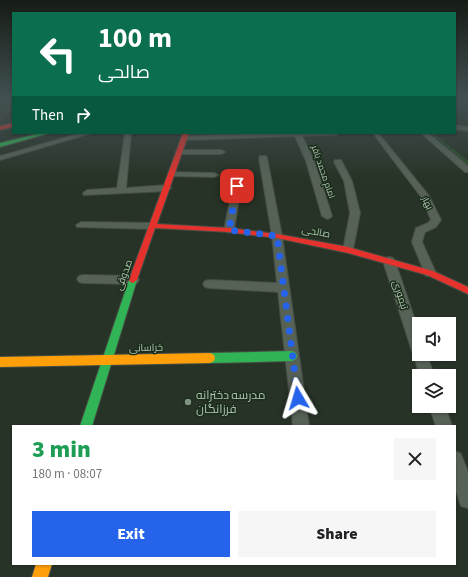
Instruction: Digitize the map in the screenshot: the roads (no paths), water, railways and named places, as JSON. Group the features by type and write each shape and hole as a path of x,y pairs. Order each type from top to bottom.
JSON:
{"main road":[{"path":"0,128 12,125"},
{"path":"0,136 12,133"},
{"path":"0,145 43,134"},
{"name":"صدوقی","path":"86,425 134,280 185,136"},
{"name":"صالحی","path":"154,226 229,230 277,236 348,250 430,273 468,291"},
{"name":"خراسانی","path":"0,362 292,356"},
{"path":"40,577 44,565"}],"street":[{"path":"456,127 468,129"},
{"path":"0,158 85,134"},
{"path":"121,190 128,134"},
{"name":"امام محمد باقر","path":"185,136 317,134"},
{"path":"425,134 468,170"},
{"name":"امام محمد باقر","path":"298,135 310,161 327,216"},
{"name":"بهار","path":"377,135 426,198 436,220 432,225 420,230 417,242 430,273"},
{"path":"180,152 221,152"},
{"path":"263,158 277,236 301,425"},
{"path":"338,162 348,181 355,213 348,250"},
{"path":"172,174 214,175"},
{"path":"229,230 237,186"},
{"path":"87,192 167,188"},
{"path":"81,225 154,226"},
{"name":"تیموری","path":"389,261 412,332"},
{"path":"82,279 134,280"},
{"path":"209,284 284,288"},
{"path":"439,413 444,425"},
{"path":"456,463 468,499"}],"waterway":[{"path":"433,134 455,152"},
{"path":"453,151 468,163"}],"place":[{"name":"مدرسه دخترانه فرزانگان","path":"188,402"}]}
